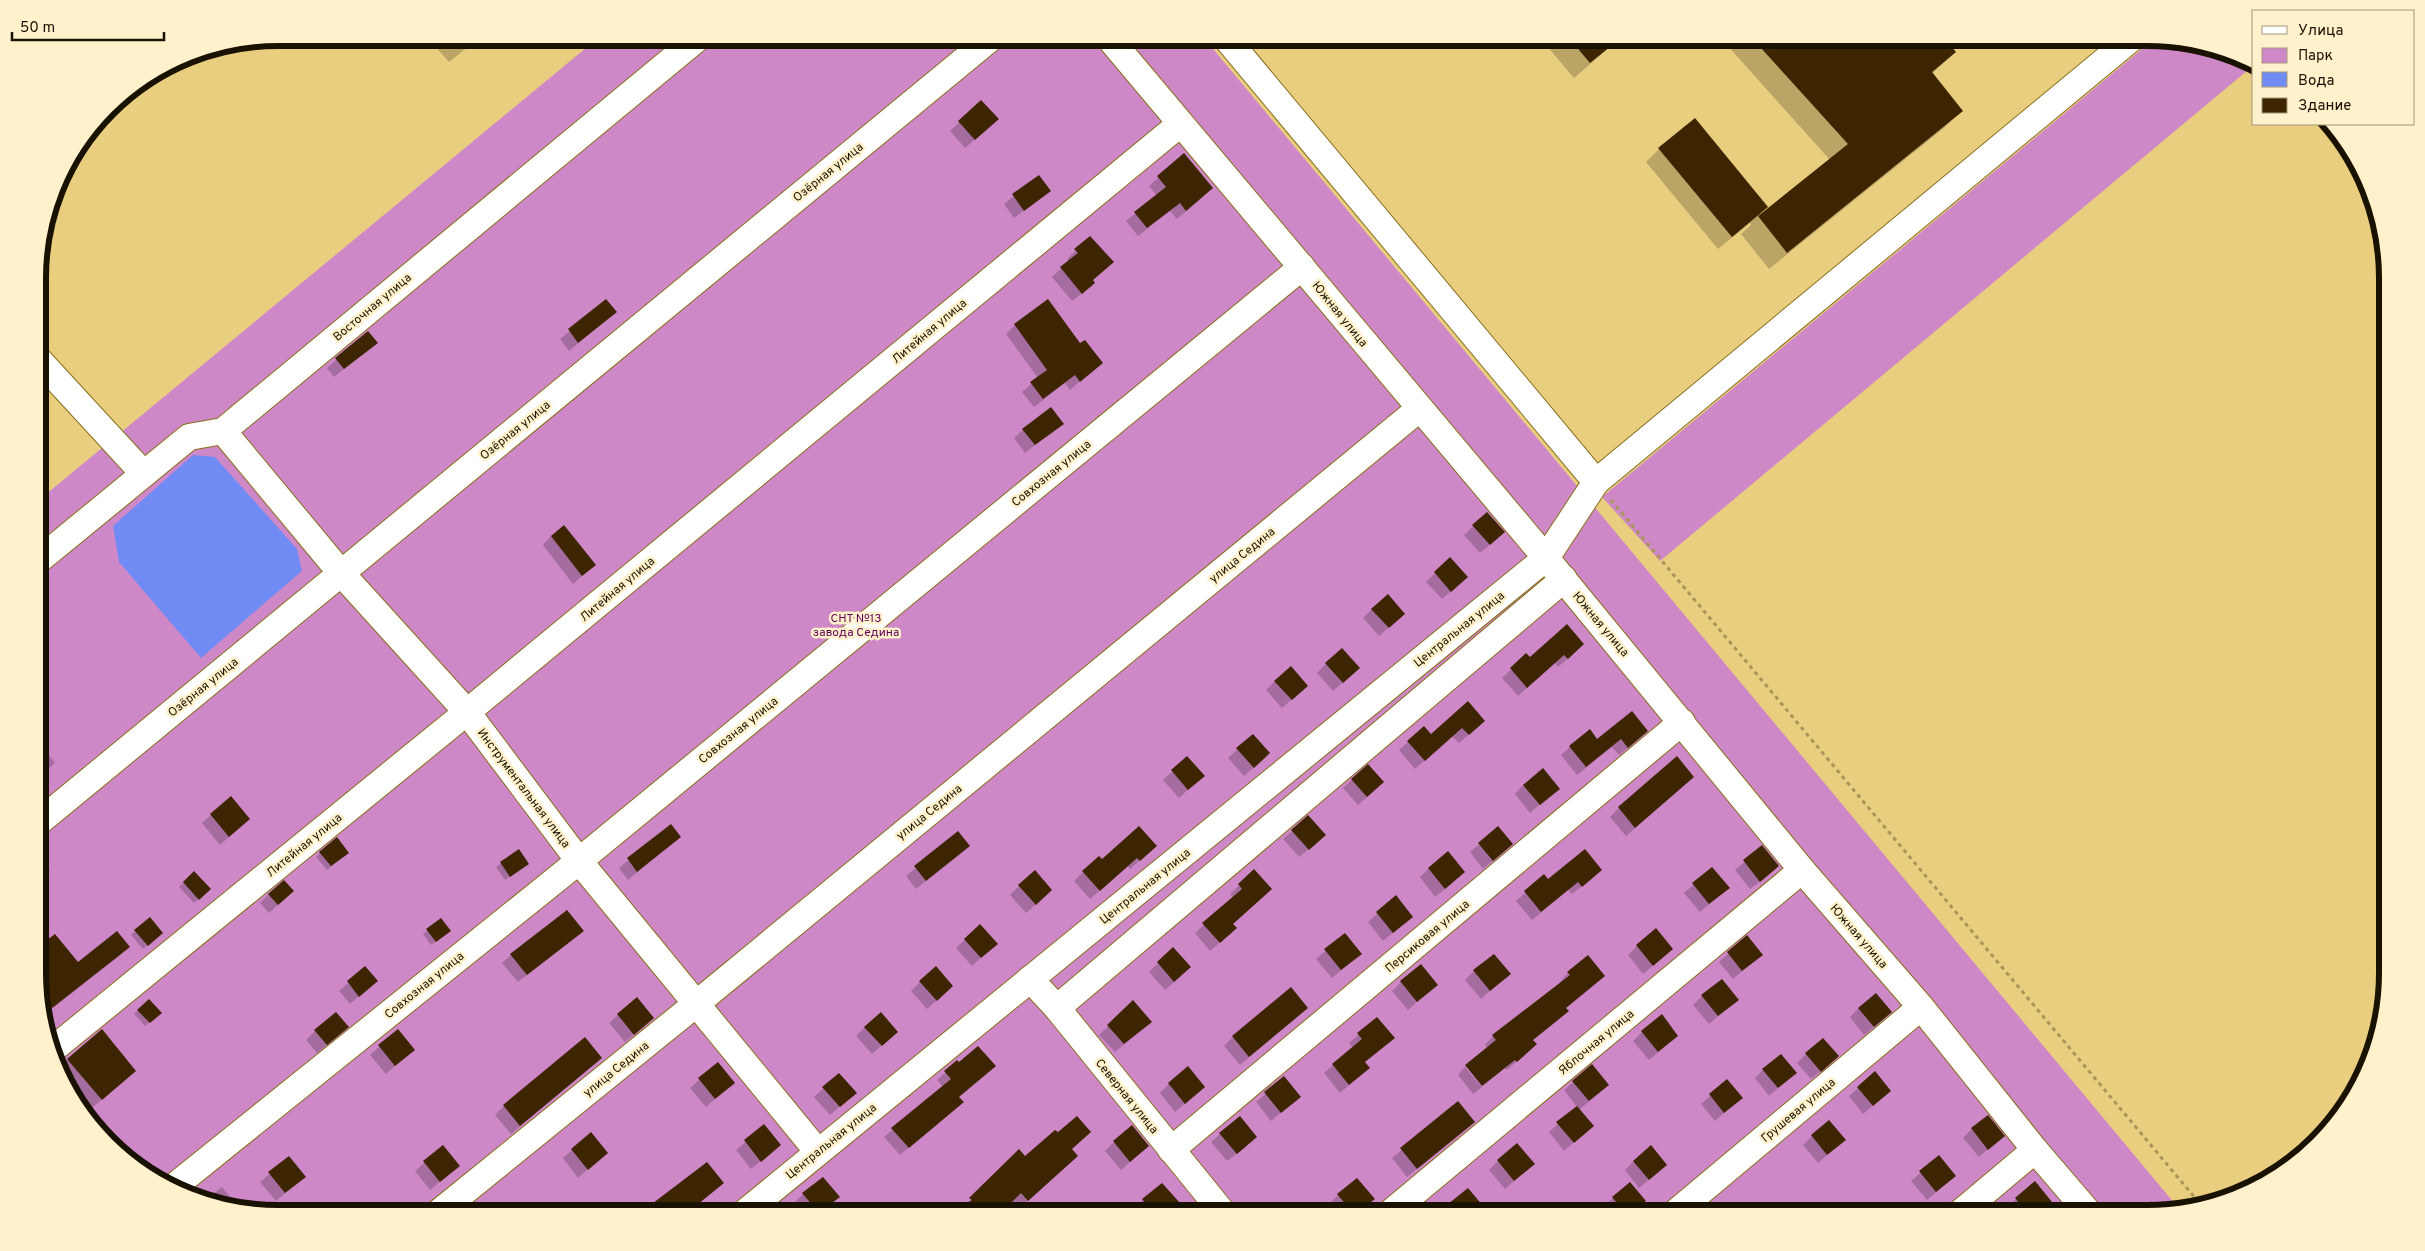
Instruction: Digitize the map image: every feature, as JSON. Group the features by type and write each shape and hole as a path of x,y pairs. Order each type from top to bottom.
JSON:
{"street":[{"name":"Восточная улица","path":"46,554 189,437 223,431 688,46"},
{"name":"Озёрная улица","path":"46,816 981,46"},
{"name":"Южная улица","path":"1116,46 1419,409 1564,579 1802,870 1921,1007 2034,1150 2082,1205"},
{"path":"1233,46 1596,482"},
{"name":"Центральная улица","path":"754,1205 1546,558 1596,482 2122,46"},
{"name":"Литейная улица","path":"58,1045 467,712 1180,124"},
{"name":"Совхозная улица","path":"179,1183 579,861 1302,267"},
{"path":"46,368 144,474"},
{"name":"улица Седина","path":"449,1205 1419,409"},
{"name":"Инструментальная улица","path":"223,431 341,573 467,712 579,861 818,1152"},
{"path":"1057,1008 1564,579"},
{"name":"Персиковая улица","path":"1171,1150 1682,722"},
{"name":"Яблочная улица","path":"1400,1205 1802,870"},
{"name":"Северная улица","path":"1030,979 1057,1008 1216,1205"},
{"name":"Грушевая улица","path":"1685,1205 1921,1007"},
{"path":"1969,1205 2034,1150"}],"path":[{"path":"1596,482 2196,1199"}],"green space":[{"name":"СНТ №13 завода Седина","path":"588,46 1211,46 2174,1203 2147,1205 278,1205 248,1203 218,1197 189,1187 162,1174 137,1157 114,1137 94,1114 77,1089 64,1062 54,1033 48,1003 46,973 46,494"},
{"path":"2146,46 2177,48 2207,54 2249,69 1660,561 1602,497"}],"water":[{"path":"193,455 215,457 297,549 302,571 201,658 119,562 113,526"}],"building":[{"path":"1576,46 1611,46 1590,63"},
{"path":"1759,46 1951,46 1956,52 1932,72 1963,111 1787,253 1758,216 1848,144"},
{"path":"981,100 999,119 975,140 958,121"},
{"path":"1695,118 1768,207 1732,237 1658,148"},
{"path":"1184,153 1213,188 1186,211 1180,203 1147,228 1134,212 1166,187 1157,176"},
{"path":"1039,175 1051,191 1024,211 1012,194"},
{"path":"1090,236 1114,262 1093,280 1095,283 1082,294 1060,267 1078,253 1074,249"},
{"path":"606,299 617,312 578,343 568,329"},
{"path":"1048,299 1080,343 1085,340 1103,363 1080,382 1075,375 1043,399 1030,382 1047,370 1014,324"},
{"path":"368,331 378,343 344,369 335,358"},
{"path":"1051,407 1064,424 1035,445 1022,429"},
{"path":"1487,512 1505,532 1490,545 1472,525"},
{"path":"564,525 596,565 582,576 551,536"},
{"path":"1450,557 1468,577 1451,592 1434,572"},
{"path":"1388,594 1405,614 1389,628 1371,609"},
{"path":"1567,624 1584,644 1568,659 1564,655 1527,688 1510,668 1526,653 1530,657"},
{"path":"1342,648 1360,668 1343,683 1325,663"},
{"path":"1291,666 1308,686 1292,700 1274,681"},
{"path":"1468,701 1485,721 1469,735 1462,728 1425,761 1407,741 1424,726 1431,734"},
{"path":"1632,711 1648,731 1628,748 1621,739 1586,767 1569,746 1590,729 1597,739"},
{"path":"1253,734 1270,753 1254,768 1236,748"},
{"path":"1187,756 1205,776 1188,790 1171,770"},
{"path":"1677,756 1694,777 1635,828 1618,807"},
{"path":"1368,764 1384,782 1367,797 1351,779"},
{"path":"1543,768 1560,789 1540,805 1523,785"},
{"path":"231,796 250,819 229,837 210,814"},
{"path":"1308,815 1326,835 1309,850 1291,830"},
{"path":"671,824 681,837 637,872 627,858"},
{"path":"1139,826 1157,846 1140,861 1137,858 1100,891 1082,871 1099,856 1102,859"},
{"path":"1498,826 1513,844 1493,861 1478,843"},
{"path":"958,831 970,846 926,881 914,866"},
{"path":"337,837 349,853 331,866 319,852"},
{"path":"1762,845 1779,866 1760,882 1743,860"},
{"path":"519,849 529,864 510,877 500,862"},
{"path":"1585,849 1602,870 1582,887 1578,882 1541,912 1524,891 1544,874 1548,879"},
{"path":"1448,851 1465,872 1445,889 1428,868"},
{"path":"1712,867 1730,888 1709,904 1692,883"},
{"path":"1254,869 1272,889 1233,924 1237,928 1220,943 1202,923 1242,889 1238,884"},
{"path":"1035,870 1052,890 1036,905 1018,885"},
{"path":"194,871 211,889 199,900 183,882"},
{"path":"284,880 294,891 278,905 268,894"},
{"path":"1396,895 1413,917 1393,933 1376,912"},
{"path":"567,910 584,931 527,975 510,954"},
{"path":"150,917 163,933 148,946 134,930"},
{"path":"441,918 451,931 436,942 426,929"},
{"path":"980,924 998,944 981,958 964,939"},
{"path":"1656,928 1673,949 1653,966 1636,945"},
{"path":"117,931 130,947 52,1008 50,1005 49,1006 46,941 55,934 78,962"},
{"path":"1345,933 1362,954 1341,970 1324,949"},
{"path":"1747,935 1763,955 1742,971 1727,952"},
{"path":"1173,947 1191,967 1174,982 1157,962"},
{"path":"1494,954 1511,974 1490,991 1473,970"},
{"path":"1588,955 1605,976 1566,1008 1569,1011 1533,1040 1537,1044 1517,1062 1515,1060 1482,1086 1465,1065 1496,1040 1492,1035 1570,975 1567,972"},
{"path":"1421,964 1438,985 1417,1002 1400,981"},
{"path":"365,966 378,981 359,997 347,981"},
{"path":"936,966 953,986 937,1001 919,981"},
{"path":"1722,979 1739,1000 1718,1016 1701,995"},
{"path":"1291,987 1308,1008 1249,1057 1232,1036"},
{"path":"1876,993 1892,1012 1874,1027 1858,1008"},
{"path":"637,997 654,1018 634,1035 617,1014"},
{"path":"149,999 162,1013 150,1023 137,1010"},
{"path":"1133,1000 1152,1022 1124,1044 1107,1025"},
{"path":"336,1012 349,1027 327,1045 314,1030"},
{"path":"881,1012 898,1032 882,1046 864,1027"},
{"path":"1662,1014 1678,1036 1658,1052 1641,1031"},
{"path":"1377,1017 1395,1038 1365,1062 1370,1068 1349,1085 1332,1064 1362,1039 1357,1033"},
{"path":"102,1029 136,1071 102,1100 67,1059"},
{"path":"398,1029 415,1050 395,1066 378,1045"},
{"path":"585,1037 602,1058 520,1126 503,1105"},
{"path":"1823,1038 1839,1056 1821,1072 1805,1053"},
{"path":"978,1046 996,1066 959,1097 964,1102 909,1148 891,1128 951,1079 944,1071 957,1060 959,1062"},
{"path":"1781,1054 1797,1073 1778,1088 1762,1069"},
{"path":"718,1062 735,1083 715,1099 698,1078"},
{"path":"1592,1064 1609,1085 1589,1101 1572,1081"},
{"path":"1188,1066 1205,1087 1185,1104 1168,1083"},
{"path":"1875,1071 1891,1091 1873,1106 1857,1087"},
{"path":"839,1073 857,1093 840,1107 822,1087"},
{"path":"1284,1076 1301,1097 1281,1113 1264,1092"},
{"path":"1727,1079 1743,1098 1724,1113 1709,1094"},
{"path":"1458,1101 1475,1122 1417,1169 1400,1148"},
{"path":"1577,1106 1594,1126 1574,1143 1556,1122"},
{"path":"1988,1115 2005,1136 1988,1150 1971,1128"},
{"path":"1077,1116 1091,1132 1072,1149 1078,1156 1028,1201 1021,1193 1009,1205 965,1205 972,1200 969,1198 1019,1149 1025,1156 1055,1130 1058,1132"},
{"path":"1240,1116 1257,1137 1237,1154 1219,1133"},
{"path":"1829,1120 1846,1140 1827,1155 1811,1135"},
{"path":"764,1124 781,1145 761,1162 744,1140"},
{"path":"1132,1125 1149,1146 1130,1162 1113,1141"},
{"path":"591,1132 608,1153 588,1170 571,1149"},
{"path":"1517,1143 1535,1164 1514,1181 1497,1160"},
{"path":"443,1145 460,1166 440,1182 423,1161"},
{"path":"1651,1145 1667,1165 1649,1180 1633,1161"},
{"path":"1939,1155 1956,1176 1936,1192 1919,1171"},
{"path":"289,1156 306,1177 285,1193 268,1172"},
{"path":"707,1162 724,1183 697,1205 651,1205"},
{"path":"823,1177 840,1197 830,1205 812,1205 802,1193"},
{"path":"1357,1178 1375,1199 1367,1205 1346,1205 1337,1194"},
{"path":"2035,1181 2052,1202 2048,1205 2021,1205 2015,1198"},
{"path":"1630,1182 1646,1201 1641,1205 1618,1205 1612,1197"},
{"path":"1162,1183 1180,1203 1178,1205 1147,1205 1142,1199"},
{"path":"1468,1188 1482,1205 1449,1205"}]}
